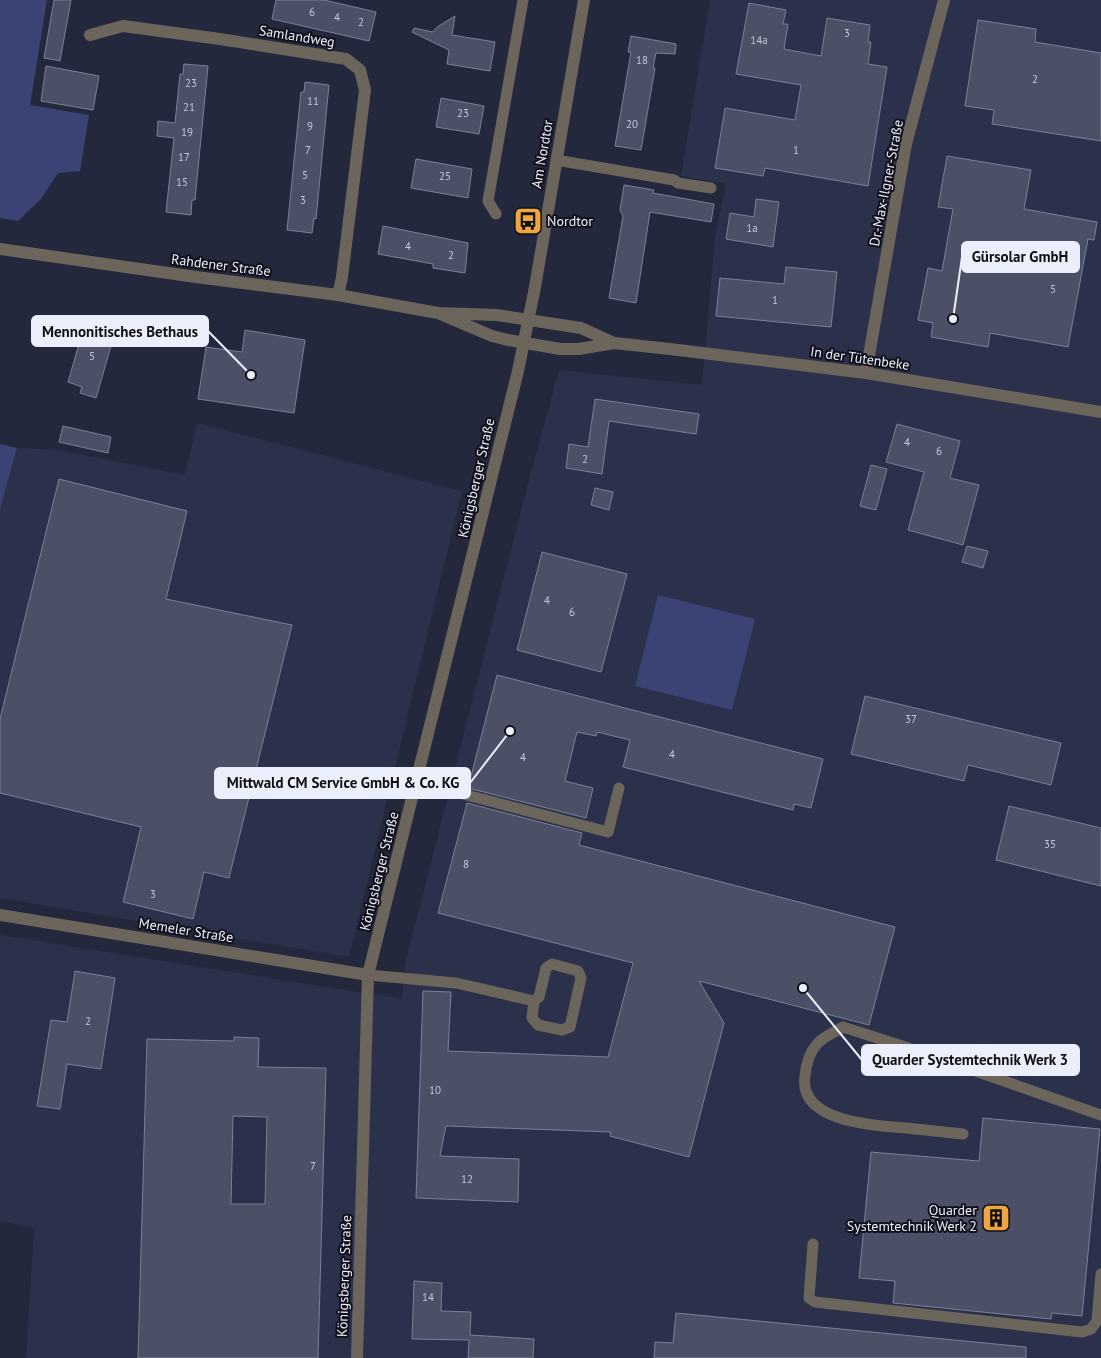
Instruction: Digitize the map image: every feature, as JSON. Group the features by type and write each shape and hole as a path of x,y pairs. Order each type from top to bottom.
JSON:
{"street":[{"name":"Am Nordtor","path":"524,343 584,0"},
{"name":"Dr.-Max-Ilgner-Straße","path":"866,373 906,144 944,0"},
{"name":"Samlandweg","path":"90,35 122,26 346,59 360,70 365,90 342,277 338,295"},
{"name":"Rahdener Straße","path":"0,249 338,295 438,313 497,315 528,321"},
{"name":"Rahdener Straße","path":"438,313 492,336 524,343"},
{"name":"In der Tütenbeke","path":"528,321 581,328 614,343"},
{"name":"In der Tütenbeke","path":"524,343 560,349 579,349 614,343 866,373 1101,412"},
{"name":"Königsberger Straße","path":"357,1358 368,975 524,343"},
{"name":"Memeler Straße","path":"0,915 368,975"}],"lane":[{"path":"496,214 488,201 523,0"},
{"path":"556,160 711,188"},
{"path":"417,782 608,832 619,788"},
{"path":"552,964 578,971 581,978 570,1027 562,1030 538,1025 532,1018 534,1001 539,996 546,968 552,964"},
{"path":"368,975 456,983 534,1001"},
{"path":"963,1134 866,1124 846,1121 828,1114 808,1096 804,1083 806,1064 817,1044 843,1027 924,1053 1101,1115"},
{"path":"813,1244 809,1298 816,1302 1082,1332 1091,1329 1097,1321 1101,1274"}],"shaded area":[{"path":"0,0 47,0 30,105 89,115 80,171 58,173 41,199 18,221 0,218"},
{"path":"710,0 1101,0 1101,1358 26,1358 34,1229 0,1221 0,935 402,999 405,964 526,491 559,370 702,385 715,237 726,184 681,176"},
{"path":"197,423 462,491 349,957 0,898 0,509 17,448 58,450 185,475"},
{"path":"0,444 17,448 0,509"},
{"path":"658,595 755,619 732,710 635,686"}],"building":[{"path":"54,0 71,0 60,61 44,58"},
{"path":"276,0 324,0 376,12 369,41 272,19"},
{"path":"749,3 786,10 783,24 788,24 784,49 821,56 827,18 870,25 868,42 871,42 868,64 887,67 868,186 765,168 763,176 715,168 725,108 795,120 801,85 736,74"},
{"path":"455,16 452,35 495,42 490,71 447,64 449,50 412,32 414,28 433,32 437,27"},
{"path":"978,20 1036,29 1035,42 1101,53 1101,141 992,124 994,110 965,106"},
{"path":"631,36 676,44 675,54 656,53 641,150 615,146 631,52 628,52"},
{"path":"184,64 208,66 195,200 192,200 191,215 166,212 174,138 157,136 158,121 175,123 180,74 183,74"},
{"path":"46,66 99,76 93,110 41,101"},
{"path":"305,82 329,85 316,219 314,218 312,233 287,230 301,92 304,92"},
{"path":"441,98 484,106 479,134 436,127"},
{"path":"947,156 1031,170 1024,209 1097,222 1094,240 1088,239 1068,347 990,333 988,347 931,337 933,323 918,320 928,268 942,271 953,209 938,207"},
{"path":"416,159 472,169 468,198 411,188"},
{"path":"624,185 654,190 653,193 714,204 711,222 650,212 636,303 609,298 623,216 620,210"},
{"path":"756,199 779,202 773,247 726,239 730,213 754,217"},
{"path":"383,226 468,243 465,273 433,268 433,264 378,254"},
{"path":"786,267 837,272 831,327 716,316 720,278 784,284"},
{"path":"86,320 116,329 96,398 80,393 82,387 68,382"},
{"path":"245,330 305,340 294,413 198,399 206,347 242,352"},
{"path":"595,399 699,414 696,434 609,421 602,474 566,468 569,444 588,447"},
{"path":"897,424 960,441 950,478 979,485 963,545 908,530 924,472 886,462"},
{"path":"63,426 111,437 108,453 59,442"},
{"path":"871,465 887,469 876,510 860,506"},
{"path":"59,479 187,511 166,599 292,625 229,878 204,872 193,919 123,902 141,827 0,793 0,719"},
{"path":"595,488 613,492 609,510 591,505"},
{"path":"967,546 988,551 983,568 962,562"},
{"path":"542,552 627,574 601,672 517,650"},
{"path":"497,675 823,759 811,808 794,804 793,810 623,767 630,740 597,732 596,736 577,732 565,781 593,788 586,818 468,788"},
{"path":"865,696 1061,743 1051,785 968,765 964,781 851,754"},
{"path":"467,803 582,833 579,845 895,927 869,1025 699,981 724,1023 689,1157 610,1136 611,1132 446,1126 440,1156 519,1159 518,1202 416,1198 423,991 451,992 448,1051 608,1057 633,963 438,913"},
{"path":"1009,806 1101,828 1101,886 996,860"},
{"path":"75,971 115,978 101,1069 67,1064 60,1109 37,1106 51,1020 67,1022"},
{"path":"234,1037 259,1038 258,1067 326,1068 318,1358 138,1358 147,1039 234,1041","holes":["233,1116 267,1117 265,1204 231,1204"]},
{"name":"Quarder Systemtechnik Werk 2","path":"983,1118 1100,1129 1082,1316 1052,1313 1051,1319 893,1303 895,1281 859,1278 871,1152 979,1161"},
{"path":"414,1281 442,1283 441,1311 471,1312 470,1335 534,1339 533,1358 468,1358 469,1340 412,1339"},
{"path":"676,1313 1026,1347 1026,1358 654,1358 655,1342 673,1343"}],"place":[{"name":"Nordtor","path":"528,221"},
{"name":"Gürsolar GmbH","path":"953,319"},
{"name":"Mennonitisches Bethaus","path":"251,375"},
{"name":"Mittwald CM Service GmbH & Co. KG","path":"510,731"},
{"name":"Quarder Systemtechnik Werk 3","path":"803,988"},
{"name":"Quarder Systemtechnik Werk 2","path":"996,1218"}]}
